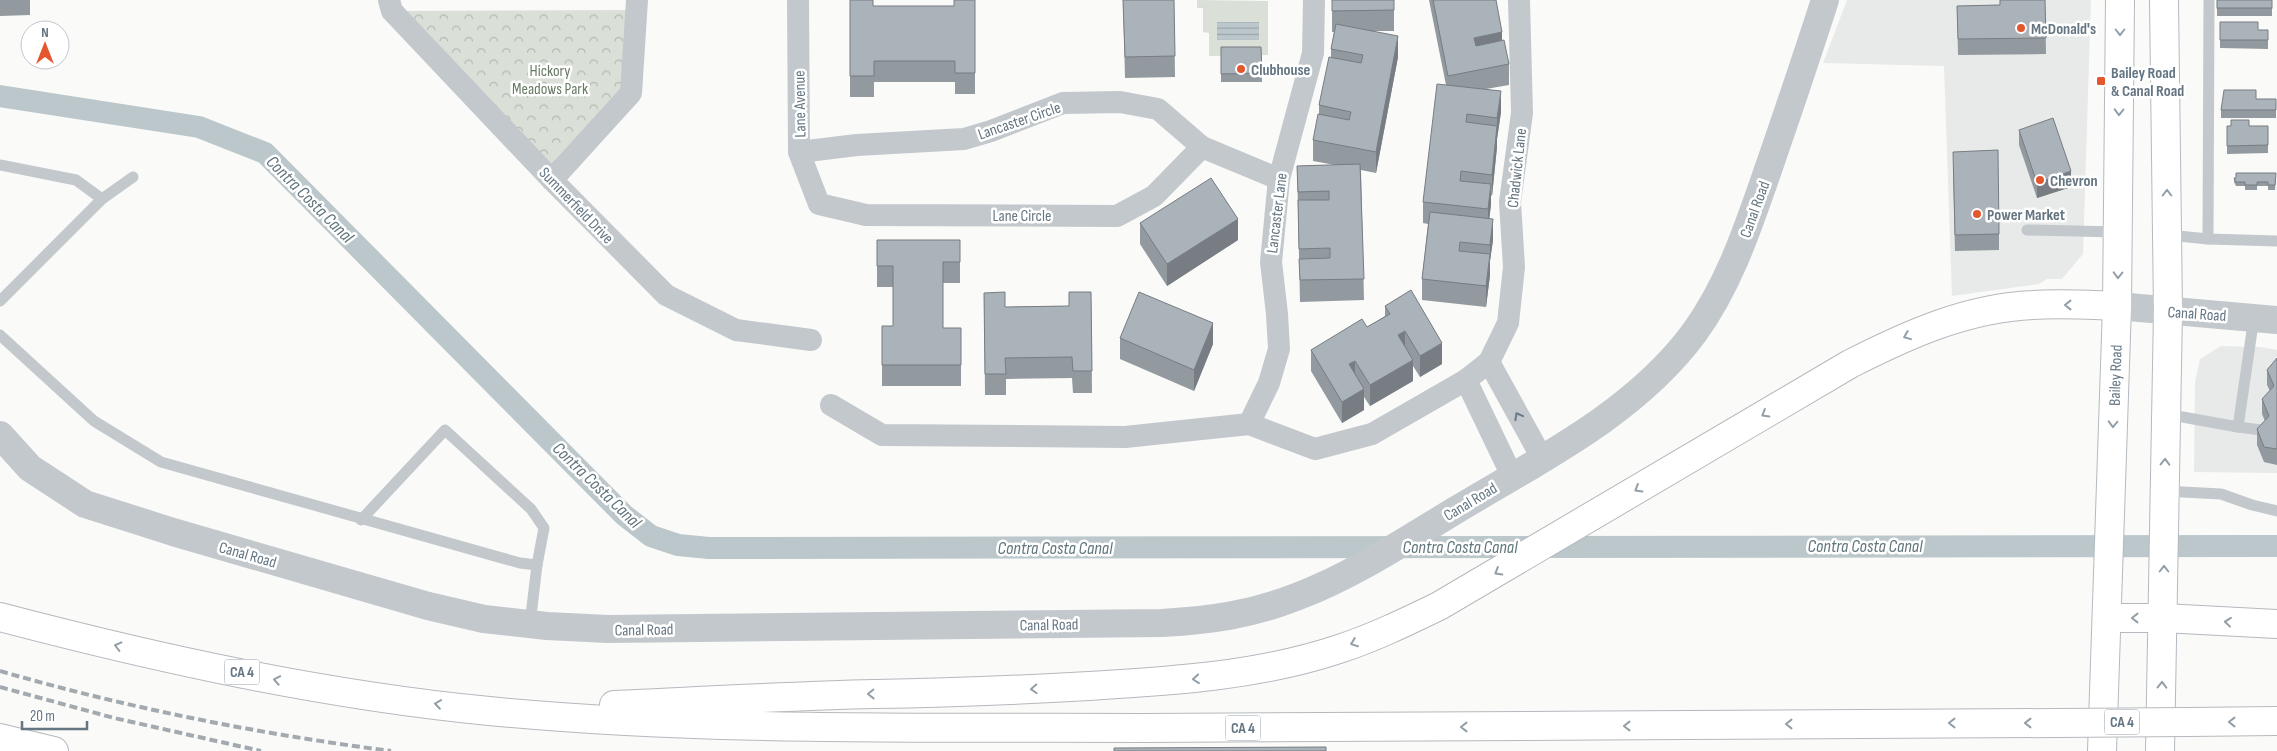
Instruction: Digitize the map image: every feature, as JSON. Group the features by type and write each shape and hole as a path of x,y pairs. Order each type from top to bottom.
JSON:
{"main road":[{"name":"Bailey Road","path":"2102,751 2117,306 2120,0"},
{"path":"2160,751 2168,311 2164,0"},
{"path":"486,711 811,696 1034,689 1215,677 1277,665 1338,649 1399,626 1471,588 1850,364 1901,338 1952,319 1994,309 2033,305 2117,306"},
{"name":"CA 4","path":"0,617 159,656 322,688 486,711 658,723 831,727 1372,728 2277,721"},
{"path":"2107,618 2163,618 2277,624"},
{"path":"0,738 54,751"}],"street":[{"name":"Summerfield Drive","path":"389,0 392,11 552,180 666,295 736,330 811,340"},
{"path":"552,180 631,93 637,0"},
{"name":"Lane Avenue","path":"798,0 799,152 819,204"},
{"name":"Lancaster Lane","path":"1249,424 1269,384 1279,349 1277,314 1270,262 1279,179 1313,53 1314,0"},
{"name":"Chadwick Lane","path":"1249,424 1315,449 1372,434 1466,380 1489,362 1508,323 1514,267 1510,202 1522,113 1519,0"},
{"name":"Canal Road","path":"0,435 30,468 85,504 173,532 428,606 484,619 530,624 618,629 1162,623 1211,620 1253,612 1298,597 1346,574 1420,532 1578,437 1621,406 1658,373 1694,332 1723,284 1748,226 1826,0"},
{"name":"Lancaster Circle","path":"799,152 857,145 964,139 991,131 1063,103 1120,102 1158,109 1202,147 1279,179"},
{"name":"Lane Circle","path":"819,204 866,214 1117,216 1154,196 1202,147"},
{"name":"Canal Road","path":"2117,306 2266,318"},
{"path":"1489,362 1542,458"},
{"path":"1466,380 1512,476"},
{"path":"831,405 882,435 1125,437 1249,424"}],"lane":[{"path":"2208,239 2209,0"},
{"path":"0,165 76,180 102,198"},
{"path":"0,301 102,198 134,177"},
{"path":"2027,230 2118,232"},
{"path":"2168,235 2208,239 2277,241"},
{"path":"2238,428 2266,318"},
{"path":"0,335 94,421 160,462 361,520 537,566"},
{"path":"2166,414 2269,432"},
{"path":"361,520 445,430 532,509 544,528 530,624"},
{"path":"2164,501 2222,494 2277,511"}],"shaded area":[{"path":"1847,0 2091,0 2083,254 2062,279 2047,279 2039,284 1952,296 1944,66 1823,63"},
{"path":"1217,22 1259,22 1259,40 1217,40"},
{"path":"2221,346 2260,347 2277,350 2277,473 2194,472 2195,382 2200,359"}],"green space":[{"path":"1197,0 1268,1 1268,55 1209,56 1209,33 1203,32 1203,8 1197,8"},
{"name":"Hickory Meadows Park","path":"637,10 631,93 552,180 392,11"}],"building":[{"path":"850,0 873,0 873,6 954,6 954,0 975,0 975,73 955,73 955,61 874,61 874,76 850,76"},
{"path":"1123,0 1174,0 1175,56 1125,57"},
{"path":"1332,0 1394,0 1394,10 1332,11"},
{"path":"1433,0 1496,0 1502,32 1474,38 1476,46 1504,40 1509,64 1448,76"},
{"path":"2000,0 2045,0 2046,38 1958,39 1957,6 2000,5"},
{"path":"2217,0 2272,0 2272,8 2217,8"},
{"path":"2220,22 2258,22 2258,30 2268,30 2268,40 2220,40"},
{"path":"1336,24 1398,36 1376,152 1313,140 1318,114 1349,120 1351,112 1319,105 1329,57 1361,63 1363,55 1331,49"},
{"name":"Clubhouse","path":"1221,47 1261,47 1262,73 1221,74"},
{"path":"1437,84 1501,91 1497,118 1467,114 1466,122 1497,126 1492,175 1461,171 1460,181 1491,184 1488,209 1423,202"},
{"path":"2224,90 2256,90 2256,99 2276,99 2276,110 2221,110"},
{"path":"2053,118 2071,171 2037,183 2019,130"},
{"path":"2231,120 2249,120 2249,126 2268,126 2268,145 2227,146 2227,126 2231,126"},
{"path":"1998,150 1999,234 1955,235 1953,152"},
{"path":"1360,164 1364,279 1300,280 1299,259 1330,258 1330,248 1299,249 1298,200 1329,200 1329,191 1298,192 1297,166"},
{"path":"2236,173 2276,173 2275,185 2268,185 2268,182 2257,182 2257,185 2245,185 2245,182 2236,182 2234,178 2236,178"},
{"path":"1211,178 1238,219 1167,264 1140,223"},
{"path":"1430,212 1493,219 1490,245 1460,242 1459,251 1490,254 1486,286 1422,279"},
{"path":"877,240 960,240 960,262 943,262 943,328 961,328 961,365 882,365 882,326 893,326 893,266 877,266"},
{"path":"1411,290 1442,343 1420,356 1405,331 1398,335 1413,360 1370,385 1355,361 1349,364 1364,389 1342,402 1311,350 1362,319 1367,327 1390,314 1385,306"},
{"path":"1005,292 1005,307 1069,306 1069,292 1091,292 1092,371 1073,371 1072,357 1005,358 1006,374 985,374 984,293"},
{"path":"1139,292 1213,323 1194,370 1120,338"},
{"path":"2277,358 2277,449 2264,447 2257,429 2269,416 2262,399 2274,386 2267,370"},
{"path":"1326,747 1326,751 1114,751 1114,748"}],"waterway":[{"name":"Contra Costa Canal","path":"0,96 199,127 265,153 624,515 651,536 678,545 709,548 2277,546"}],"railway":[{"path":"0,671 97,697 194,719 292,737 391,751"},
{"path":"0,687 114,718 261,751"}],"place":[{"name":"McDonald's","path":"2021,28"},
{"name":"Clubhouse","path":"1241,69"},
{"name":"Bailey Road & Canal Road","path":"2101,81"},
{"name":"Chevron","path":"2040,180"},
{"name":"Power Market","path":"1977,214"}]}
